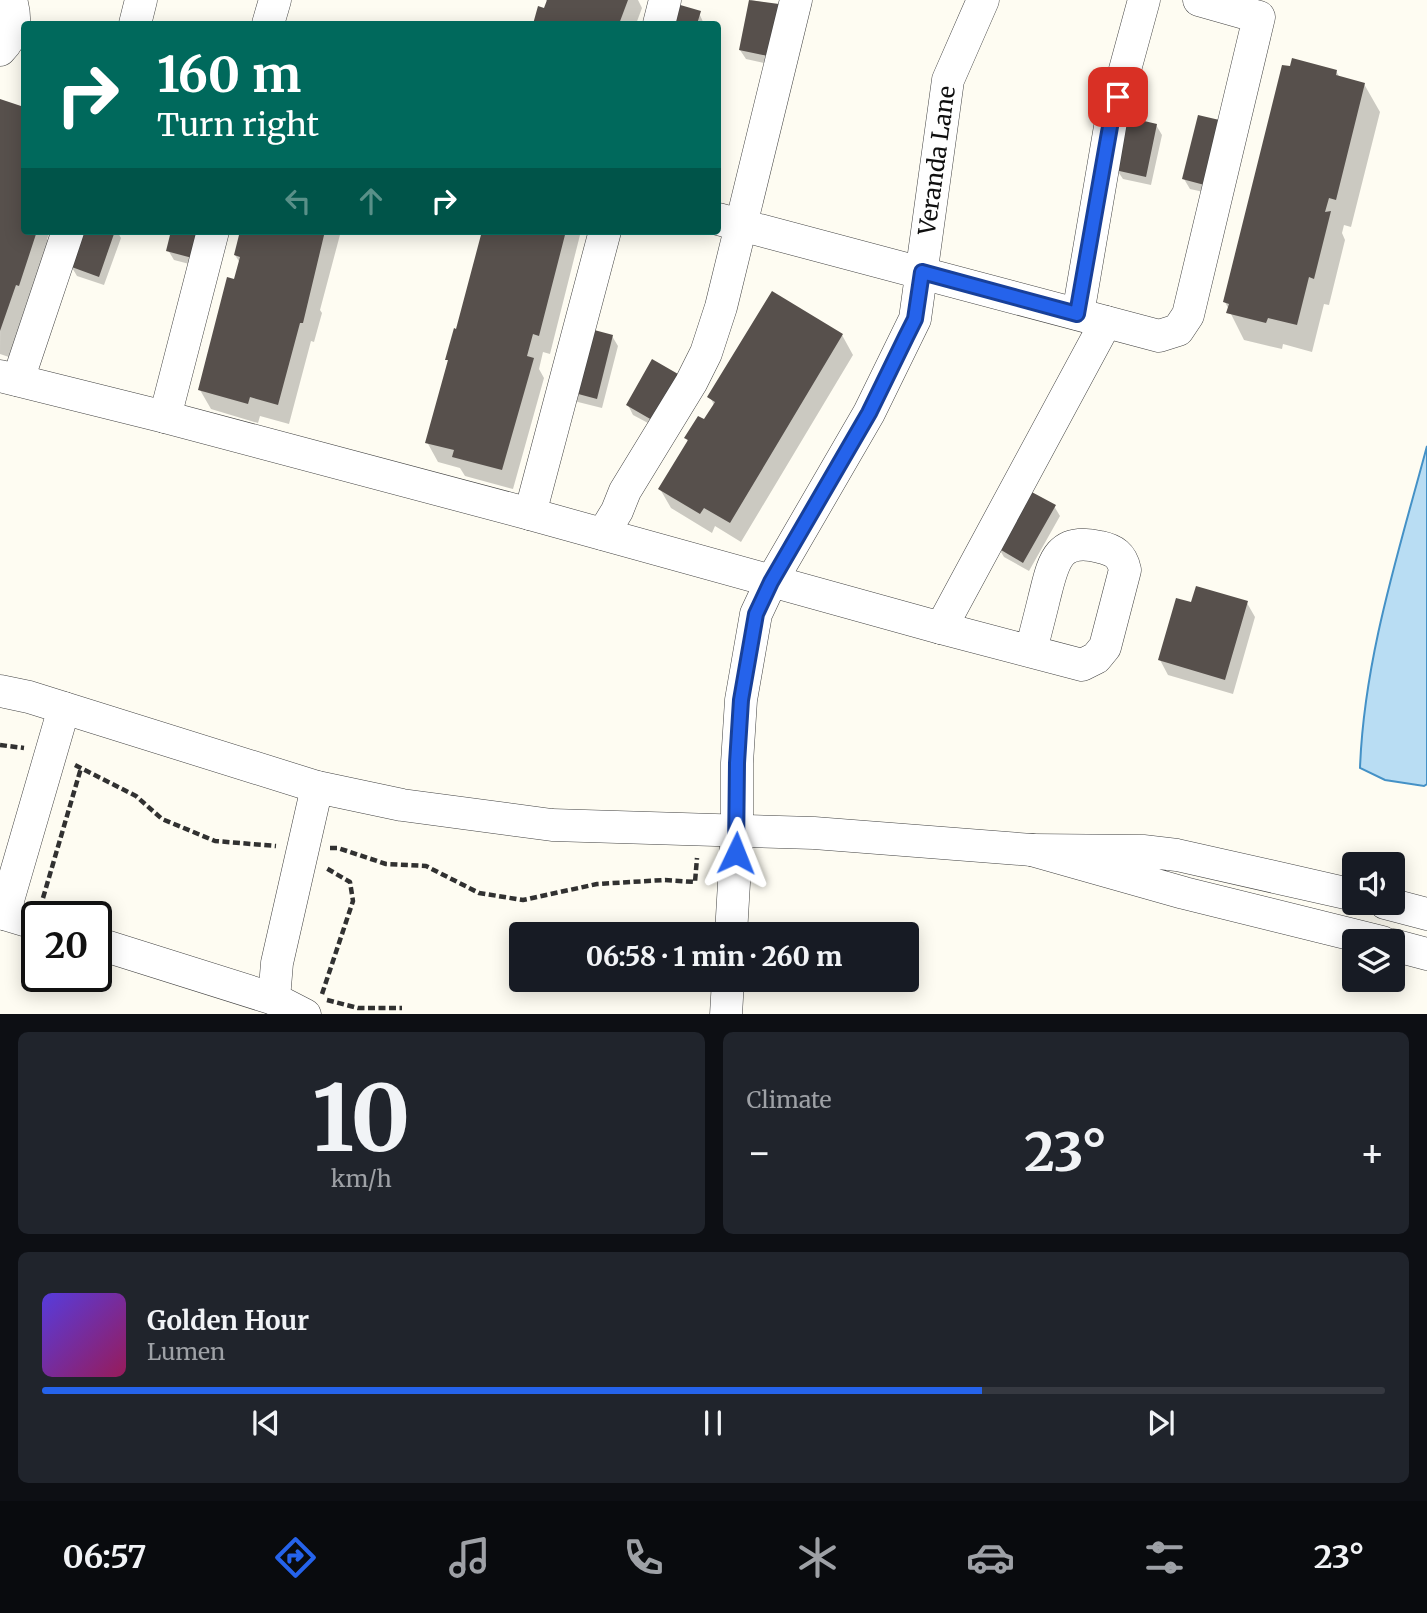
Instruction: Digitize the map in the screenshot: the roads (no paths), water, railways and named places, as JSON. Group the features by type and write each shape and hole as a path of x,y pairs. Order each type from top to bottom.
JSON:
{"street":[{"path":"11,0 15,12 12,39"},
{"path":"136,21 141,0"},
{"path":"269,21 275,0"},
{"path":"660,21 665,0"},
{"path":"603,534 625,491 706,354 721,307 729,222 796,0"},
{"name":"Veranda Lane","path":"731,922 741,700 756,614 771,582 869,413 915,319 948,80 983,0"},
{"path":"941,628 1092,318 1111,121 1144,0"},
{"path":"729,222 1159,336 1178,330 1188,315 1259,17 1199,0"},
{"path":"66,235 9,378 530,514 1031,651"},
{"path":"165,417 212,235"},
{"path":"530,514 604,235"},
{"path":"0,691 64,708 317,787 402,805 552,825 877,837 1032,850 1143,851 1177,855 1342,892"},
{"path":"21,915 2,914 64,708"},
{"path":"275,999 277,962 317,787"},
{"path":"1032,850 1184,893 1342,932"},
{"path":"1405,908 1427,914"},
{"path":"112,948 275,999 313,1006"},
{"path":"1405,948 1427,954"},
{"path":"726,1014 727,992"}],"water":[{"path":"1427,446 1427,784 1424,786 1385,780 1360,768 1368,686 1376,645"}]}
